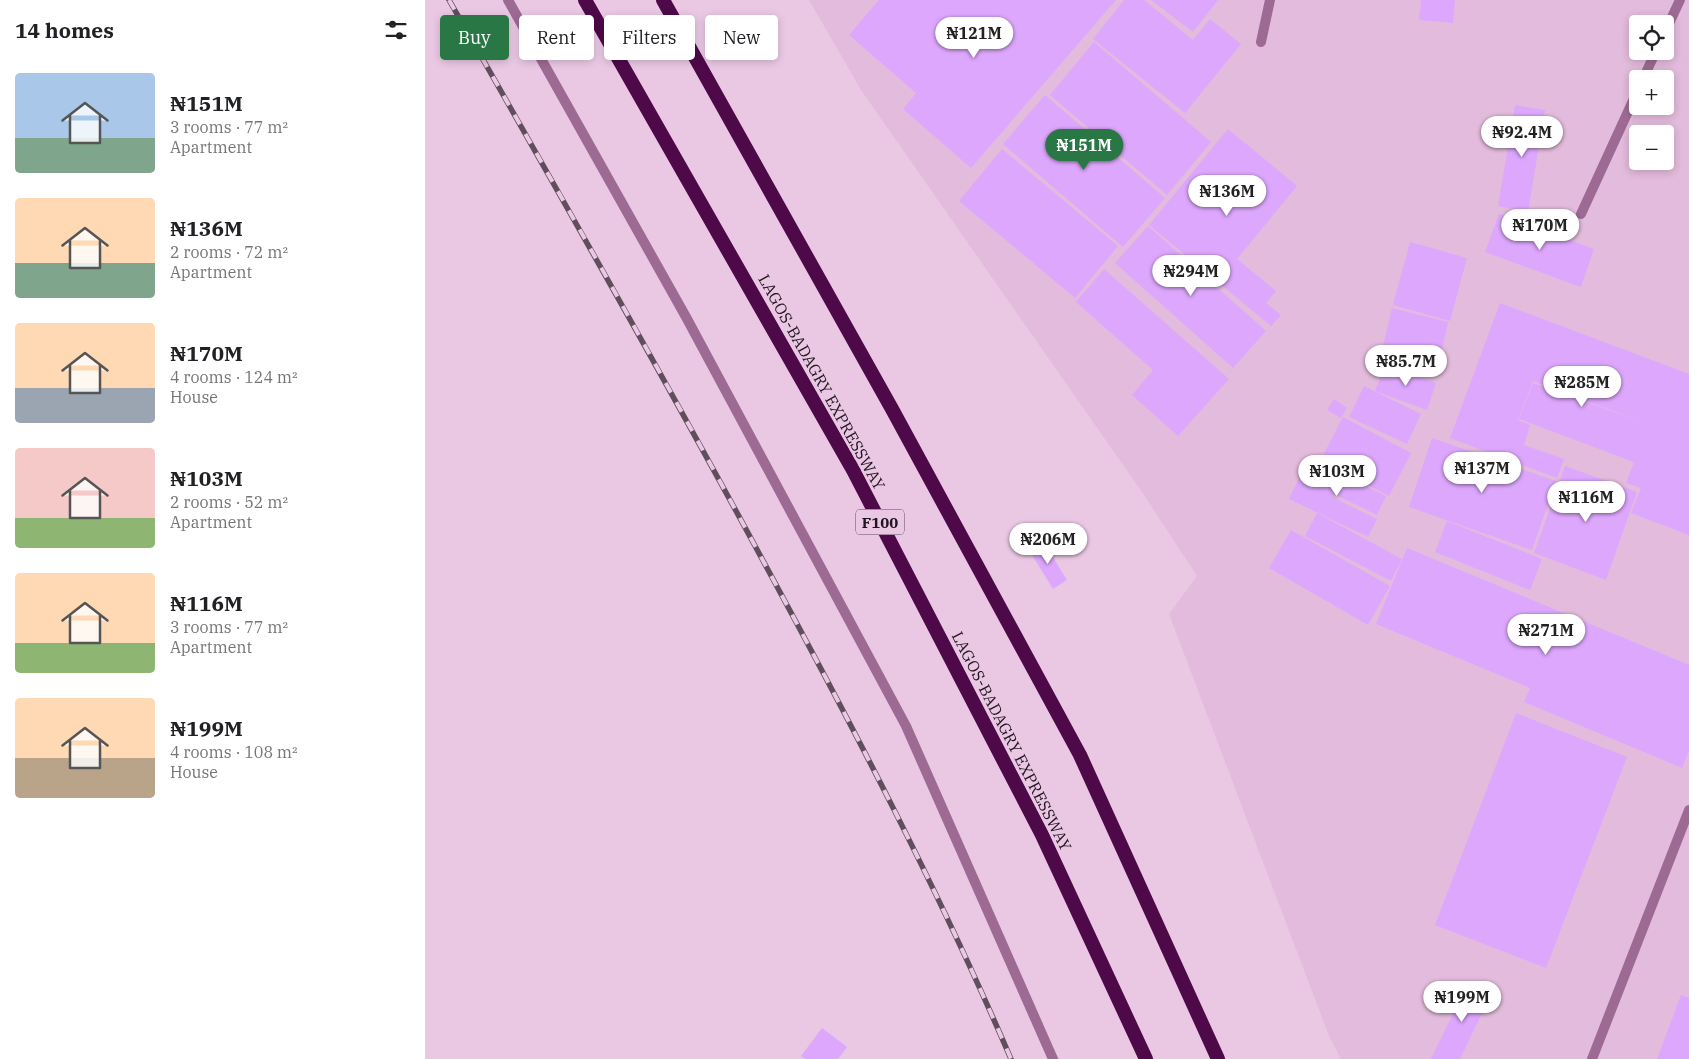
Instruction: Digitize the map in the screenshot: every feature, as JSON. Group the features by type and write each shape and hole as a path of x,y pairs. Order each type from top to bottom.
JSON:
{"highway":[{"name":"LAGOS-BADAGRY EXPRESSWAY","path":"585,0 853,470 1042,836 1146,1059"},
{"path":"663,0 892,409 1080,754 1218,1059"}],"street":[{"path":"508,0 686,318 905,726 1053,1059"},
{"path":"1261,42 1269,0"},
{"path":"1673,15 1680,0"},
{"path":"1581,214 1629,109"},
{"path":"1592,1059 1689,810"}],"shaded area":[{"path":"809,0 1689,0 1689,1059 1341,1059 1329,1036 1169,614 1197,576 1144,495 861,90"}],"building":[{"path":"879,0 1116,0 971,168 903,109 916,93 849,35"},
{"path":"1124,0 1144,0 1193,40 1210,19 1241,44 1185,113 1093,39"},
{"path":"1151,0 1218,0 1193,32"},
{"path":"1421,0 1455,0 1453,23 1419,20"},
{"path":"1094,42 1211,142 1167,195 1050,95"},
{"path":"1045,95 1165,198 1123,247 1003,144"},
{"path":"1515,105 1545,110 1528,212 1498,206"},
{"path":"1228,129 1297,186 1237,259 1276,291 1266,303 1281,315 1271,326 1149,225"},
{"path":"1002,149 1118,246 1075,298 959,201"},
{"path":"1499,214 1594,249 1581,287 1485,252"},
{"path":"1148,226 1266,331 1233,368 1115,263"},
{"path":"1410,242 1467,258 1450,321 1393,305"},
{"path":"1104,269 1229,379 1178,436 1132,395 1153,370 1076,302"},
{"path":"1500,303 1689,374 1689,535 1631,513 1641,488 1626,483 1634,462 1519,419 1533,383 1648,424 1533,381 1518,420 1530,425 1524,445 1564,459 1557,478 1450,438"},
{"path":"1392,308 1448,322 1437,373 1380,359"},
{"path":"1385,364 1436,383 1427,410 1375,391"},
{"path":"1364,386 1421,414 1407,444 1349,417"},
{"path":"1334,399 1347,408 1341,418 1327,410"},
{"path":"1343,417 1411,453 1389,496 1320,461"},
{"path":"1432,438 1556,481 1532,550 1409,507"},
{"path":"1308,459 1386,496 1377,515 1334,494 1332,497 1377,519 1368,537 1289,499"},
{"path":"1565,466 1637,492 1606,580 1534,553"},
{"path":"1317,513 1402,559 1391,581 1305,536"},
{"path":"1447,521 1542,559 1530,590 1435,552"},
{"path":"1291,530 1390,586 1368,625 1269,568"},
{"path":"1043,541 1067,580 1053,589 1029,550"},
{"path":"1407,548 1689,665 1689,751 1682,768 1524,702 1530,688 1376,624"},
{"path":"1516,713 1627,757 1546,968 1435,925"},
{"path":"1468,982 1491,994 1460,1059 1431,1059"},
{"path":"1681,995 1689,998 1689,1059 1657,1059"},
{"path":"822,1028 847,1047 838,1059 805,1059 801,1056"}],"railway":[{"path":"449,0 650,354 832,689 895,811 955,934 1011,1059"}]}
